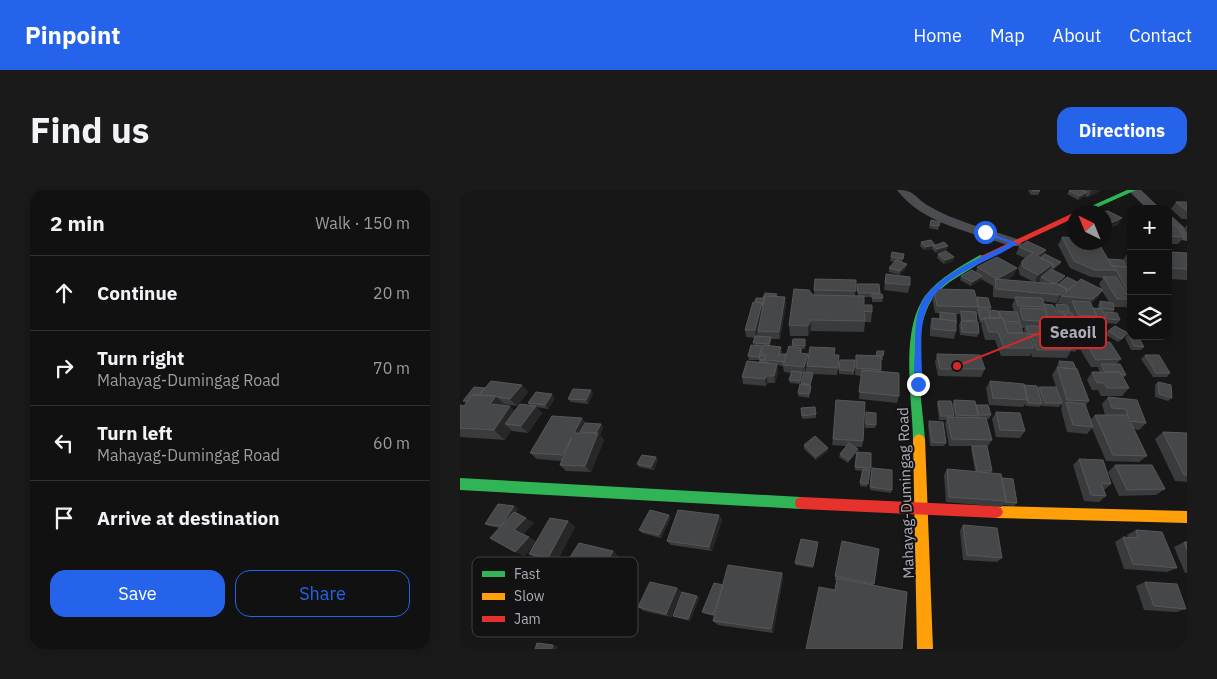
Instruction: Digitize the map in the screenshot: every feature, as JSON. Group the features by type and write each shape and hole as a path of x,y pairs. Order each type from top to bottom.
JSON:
{"main road":[{"path":"1098,205 1133,190"},
{"name":"Mahayag-Dumingag Road","path":"925,649 917,362 918,328 923,306 935,289 947,279 979,260 1067,219"},
{"path":"460,484 922,510 1187,517"}],"street":[{"path":"903,190 906,195 926,209 962,225 1015,243"},
{"path":"1133,190 1150,205"},
{"path":"1172,224 1187,237"}],"building":[{"path":"1070,190 1082,190 1087,192 1080,196"},
{"path":"1176,202 1187,202 1187,211"},
{"path":"1112,213 1122,218 1112,222"},
{"path":"931,220 940,222 939,226 930,225"},
{"path":"1172,226 1177,226 1184,237 1172,236"},
{"path":"1062,237 1067,237 1067,247"},
{"path":"931,240 935,245 925,247 921,242"},
{"path":"1027,241 1046,250 1037,256 1053,264 1038,275 1023,267 1022,261 1033,253 1019,247"},
{"path":"944,242 948,246 937,249 933,246"},
{"path":"1068,250 1085,250 1086,252 1085,250 1103,250 1112,266 1127,267 1127,291 1116,270 1095,270 1074,261"},
{"path":"946,251 954,257 945,260 938,254"},
{"path":"892,252 904,254 903,259 891,257"},
{"path":"1172,252 1187,253 1187,269 1172,268"},
{"path":"1045,254 1061,262 1053,268 1053,264 1040,258"},
{"path":"997,257 1017,268 997,279 977,267"},
{"path":"1108,259 1123,260 1126,267 1112,266"},
{"path":"896,260 907,264 900,271 889,268"},
{"path":"1051,269 1065,276 1055,284 1041,277"},
{"path":"972,270 982,276 972,282 961,276"},
{"path":"886,274 910,277 910,285 885,283"},
{"path":"1067,277 1077,282 1066,292 1067,289 1058,285"},
{"path":"1103,277 1116,277 1127,294 1127,299 1117,299"},
{"path":"815,279 856,280 856,291 814,290"},
{"path":"995,279 1058,284 1067,289 1060,295 996,289"},
{"path":"1081,279 1103,290 1093,299 1061,296"},
{"path":"857,284 879,284 880,293 858,293"},
{"path":"794,289 809,290 813,295 864,296 864,305 872,305 872,312 864,311 865,321 811,320 808,326 789,325"},
{"path":"934,289 974,290 979,307 937,306"},
{"path":"765,293 777,294 776,296 765,296 763,298"},
{"path":"872,294 882,294 883,298 872,298"},
{"path":"765,296 785,297 779,332 758,331"},
{"path":"977,297 988,298 991,308 978,307"},
{"path":"1015,297 1042,298 1045,307 1018,306"},
{"path":"756,298 764,298 763,305 755,301"},
{"path":"1072,301 1090,302 1097,316 1078,315"},
{"path":"1100,301 1113,303 1114,310 1101,308"},
{"path":"753,302 762,303 755,330 745,330"},
{"path":"1044,304 1053,305 1056,312 1063,312 1069,328 1074,328 1078,335 1047,334 1044,328 1064,327 1049,326"},
{"path":"1056,304 1068,305 1069,312 1058,311"},
{"path":"1020,308 1045,309 1049,322 1023,320"},
{"path":"1093,308 1102,309 1106,318 1096,317"},
{"path":"978,309 988,309 990,317 990,310 998,311 1000,318 984,318 981,320"},
{"path":"961,311 976,312 977,321 962,320"},
{"path":"999,311 1017,312 1020,322 1004,321"},
{"path":"940,312 956,314 956,321 940,319"},
{"path":"1105,312 1117,313 1120,320 1108,319"},
{"path":"1064,313 1072,313 1075,319 1067,319"},
{"path":"932,318 956,321 956,331 932,329"},
{"path":"984,318 1003,318 1008,333 1027,333 1034,348 1004,348 998,332 989,332"},
{"path":"961,321 978,322 979,333 962,332"},
{"path":"1004,323 1020,323 1023,333 1008,333"},
{"path":"1026,326 1040,326 1043,334 1029,335"},
{"path":"1115,326 1127,334 1121,339 1108,331"},
{"path":"1030,334 1064,334 1071,350 1037,350"},
{"path":"755,336 771,337 769,344 753,343"},
{"path":"793,339 805,339 805,346 792,345"},
{"path":"1131,340 1140,340 1144,347 1134,346"},
{"path":"1110,342 1121,359 1096,360 1086,343"},
{"path":"751,345 762,346 759,357 748,356"},
{"path":"764,345 781,347 778,357 781,354 786,354 784,362 768,360 768,363 759,362 765,360 767,355 761,354"},
{"path":"789,346 801,348 800,353 808,354 804,367 783,365"},
{"path":"810,347 835,348 834,355 839,355 838,368 807,366"},
{"path":"877,351 884,351 883,356 876,356"},
{"path":"937,354 980,355 985,369 940,369"},
{"path":"760,355 765,356 764,360 759,359"},
{"path":"856,355 881,356 881,370 856,368"},
{"path":"1145,355 1159,355 1170,373 1156,373"},
{"path":"840,360 855,360 854,371 839,370"},
{"path":"747,361 777,364 774,376 766,376 765,379 742,377"},
{"path":"1059,361 1073,362 1076,369 1062,368"},
{"path":"1101,364 1120,364 1126,375 1121,375 1120,372 1105,372"},
{"path":"1057,367 1077,369 1089,401 1067,400"},
{"path":"862,370 899,373 899,396 859,392"},
{"path":"792,371 802,372 800,381 789,380"},
{"path":"804,372 813,373 810,385 801,383"},
{"path":"1092,372 1120,372 1129,388 1107,388 1104,383 1097,383"},
{"path":"491,381 522,385 510,399 479,395"},
{"path":"990,381 1024,384 1028,400 993,398"},
{"path":"1158,382 1171,385 1172,398 1159,394"},
{"path":"800,384 811,386 809,394 798,393"},
{"path":"1024,385 1037,386 1042,404 1028,403"},
{"path":"474,387 485,388 479,395 472,395 467,401 463,401"},
{"path":"1039,387 1056,387 1062,403 1045,403"},
{"path":"573,389 591,390 586,400 568,399"},
{"path":"536,392 552,394 545,405 528,403"},
{"path":"472,395 496,396 490,404 510,406 494,430 460,428 460,405 464,406"},
{"path":"1108,397 1137,400 1146,423 1130,421 1147,456 1113,455 1095,415 1127,415 1129,419 1126,409 1112,408"},
{"path":"836,400 865,402 863,441 833,439"},
{"path":"954,400 975,401 978,416 956,415"},
{"path":"938,401 951,401 954,416 941,416"},
{"path":"1066,402 1085,404 1093,427 1073,425"},
{"path":"520,404 536,406 521,426 505,424"},
{"path":"976,405 988,405 991,415 979,415"},
{"path":"815,407 816,414 802,416 801,408"},
{"path":"866,412 876,413 876,425 866,424"},
{"path":"996,412 1020,413 1025,431 1000,430"},
{"path":"552,416 582,418 574,433 598,433 585,466 560,465 572,437 562,455 530,453"},
{"path":"947,417 986,418 992,440 952,439"},
{"path":"929,421 943,422 946,443 932,442"},
{"path":"585,423 601,424 596,433 580,432"},
{"path":"1163,432 1187,433 1187,475 1184,475"},
{"path":"815,436 828,448 816,457 804,445"},
{"path":"849,443 858,449 849,460 840,454"},
{"path":"972,446 987,446 992,471 977,471"},
{"path":"857,452 871,453 871,468 855,467"},
{"path":"642,455 656,457 651,467 637,464"},
{"path":"1079,459 1103,460 1111,484 1101,483 1106,496 1091,495"},
{"path":"1115,465 1152,465 1165,489 1127,490"},
{"path":"872,468 892,470 892,490 870,487"},
{"path":"863,469 870,470 868,484 860,483"},
{"path":"947,469 1001,474 1006,501 949,497"},
{"path":"1002,478 1013,479 1017,503 1005,502"},
{"path":"498,504 514,506 501,526 485,524"},
{"path":"650,510 669,515 659,535 639,530"},
{"path":"678,510 719,515 709,547 667,541"},
{"path":"514,512 526,518 514,530 529,537 515,552 490,538"},
{"path":"550,518 568,521 549,557 529,554"},
{"path":"963,525 997,528 1002,558 967,555"},
{"path":"1136,530 1162,532 1177,568 1133,564 1123,537 1138,538"},
{"path":"801,539 818,542 813,566 795,563"},
{"path":"842,541 879,549 874,584 835,576"},
{"path":"579,543 613,551 610,557 570,557"},
{"path":"728,565 782,573 771,629 713,621"},
{"path":"837,578 907,592 902,649 806,649 819,587 835,590"},
{"path":"650,582 677,588 666,614 638,607"},
{"path":"1145,582 1177,584 1186,609 1154,606"},
{"path":"714,583 723,585 713,615 702,612"},
{"path":"682,592 697,596 688,619 673,616"},
{"path":"537,643 553,645 552,649 535,649"}],"traffic: fast":[{"path":"1098,205 1133,190"},
{"path":"919,439 916,390 916,351 919,317 929,297 942,283 983,257"},
{"path":"460,484 801,503"}],"traffic: slow":[{"path":"919,439 925,649"},
{"path":"996,512 1187,517"}],"traffic: jam":[{"path":"983,257 1067,219"},
{"path":"801,503 996,512"}],"place":[{"name":"Seaoil","path":"957,366"}],"route":[{"path":"918,384 918,328 923,306 928,297 935,289 960,270 1015,243 985,232"}]}
